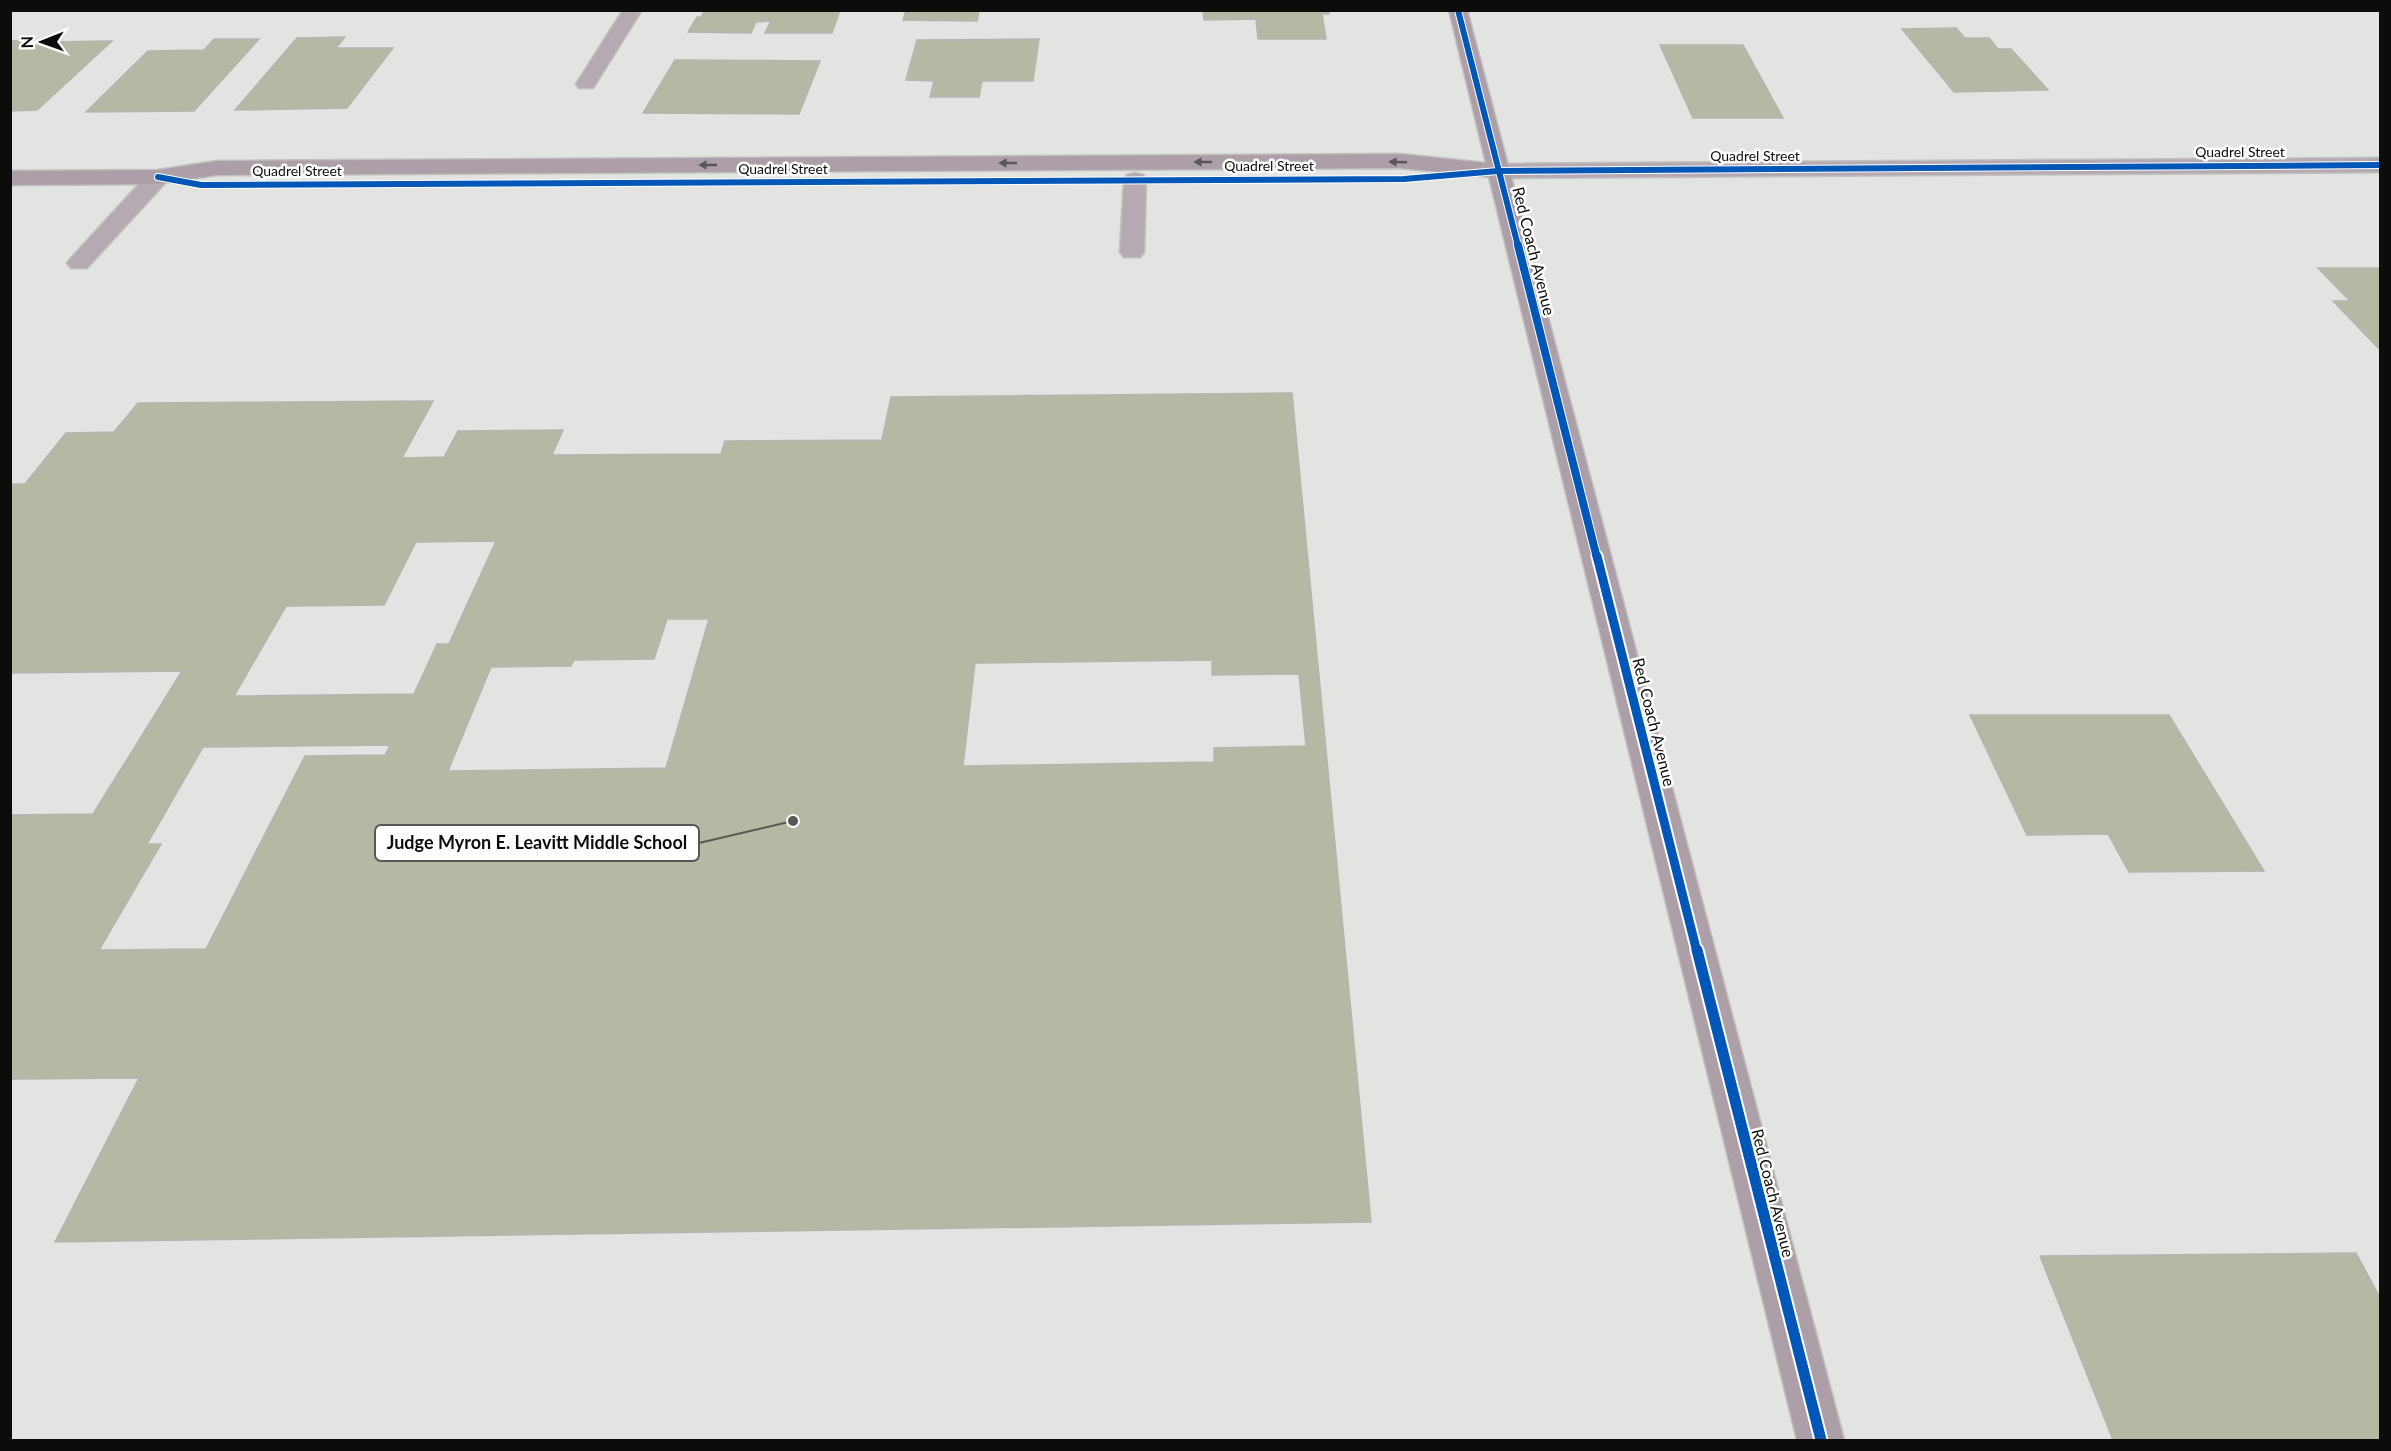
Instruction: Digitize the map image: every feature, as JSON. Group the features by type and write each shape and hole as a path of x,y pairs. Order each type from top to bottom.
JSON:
{"street":[{"path":"586,84 633,10"},
{"name":"Red Coach Avenue","path":"1458,10 1821,1440"},
{"name":"Quadrel Street","path":"10,178 158,177 201,185 1135,172 1404,179 1498,171 2380,165"},
{"path":"1132,252 1135,172"},
{"path":"79,263 158,177"}],"building":[{"path":"705,10 840,10 832,33 765,33 771,21 756,22 751,33 688,32 697,17 701,17"},
{"path":"906,10 979,10 977,21 903,20"},
{"path":"1203,10 1329,10 1329,14 1322,14 1326,39 1258,39 1256,19 1204,20"},
{"path":"1956,28 1965,38 1989,38 1998,49 2011,49 2048,90 1954,92 1902,29"},
{"path":"345,37 336,48 393,48 347,108 235,110 297,38"},
{"path":"214,39 259,39 194,111 86,112 148,51 204,50"},
{"path":"1039,39 1033,81 982,81 979,97 930,97 934,81 906,80 917,40"},
{"path":"10,41 112,41 37,110 10,111"},
{"path":"1660,45 1743,45 1783,118 1693,118"},
{"path":"675,60 820,61 799,114 643,113"},
{"path":"2318,268 2380,268 2380,350 2333,301 2350,301"},
{"path":"1292,393 1371,1222 55,1242 139,1078 10,1079 10,815 93,814 182,671 10,673 10,484 25,484 66,433 114,432 138,403 433,401 402,458 444,457 458,431 563,430 552,455 721,454 725,441 882,440 891,397","holes":["496,541 449,644 437,644 414,694 234,696 286,606 384,605 416,542","667,619 709,619 666,768 448,771 491,667 571,666 574,660 654,659","1212,660 1212,675 1299,674 1306,746 1214,748 1214,762 963,766 975,663","390,745 385,755 305,756 206,949 99,950 161,844 147,844 203,747"]},
{"path":"1970,715 2169,715 2264,871 2129,872 2108,834 2027,835"},
{"path":"2356,1253 2380,1298 2380,1440 2113,1440 2040,1256"}],"cycle path":[{"path":"1458,10 1821,1440"},
{"path":"158,177 201,185 1404,179 1498,171 2380,165"}],"place":[{"name":"Judge Myron E. Leavitt Middle School","path":"793,821"}]}
